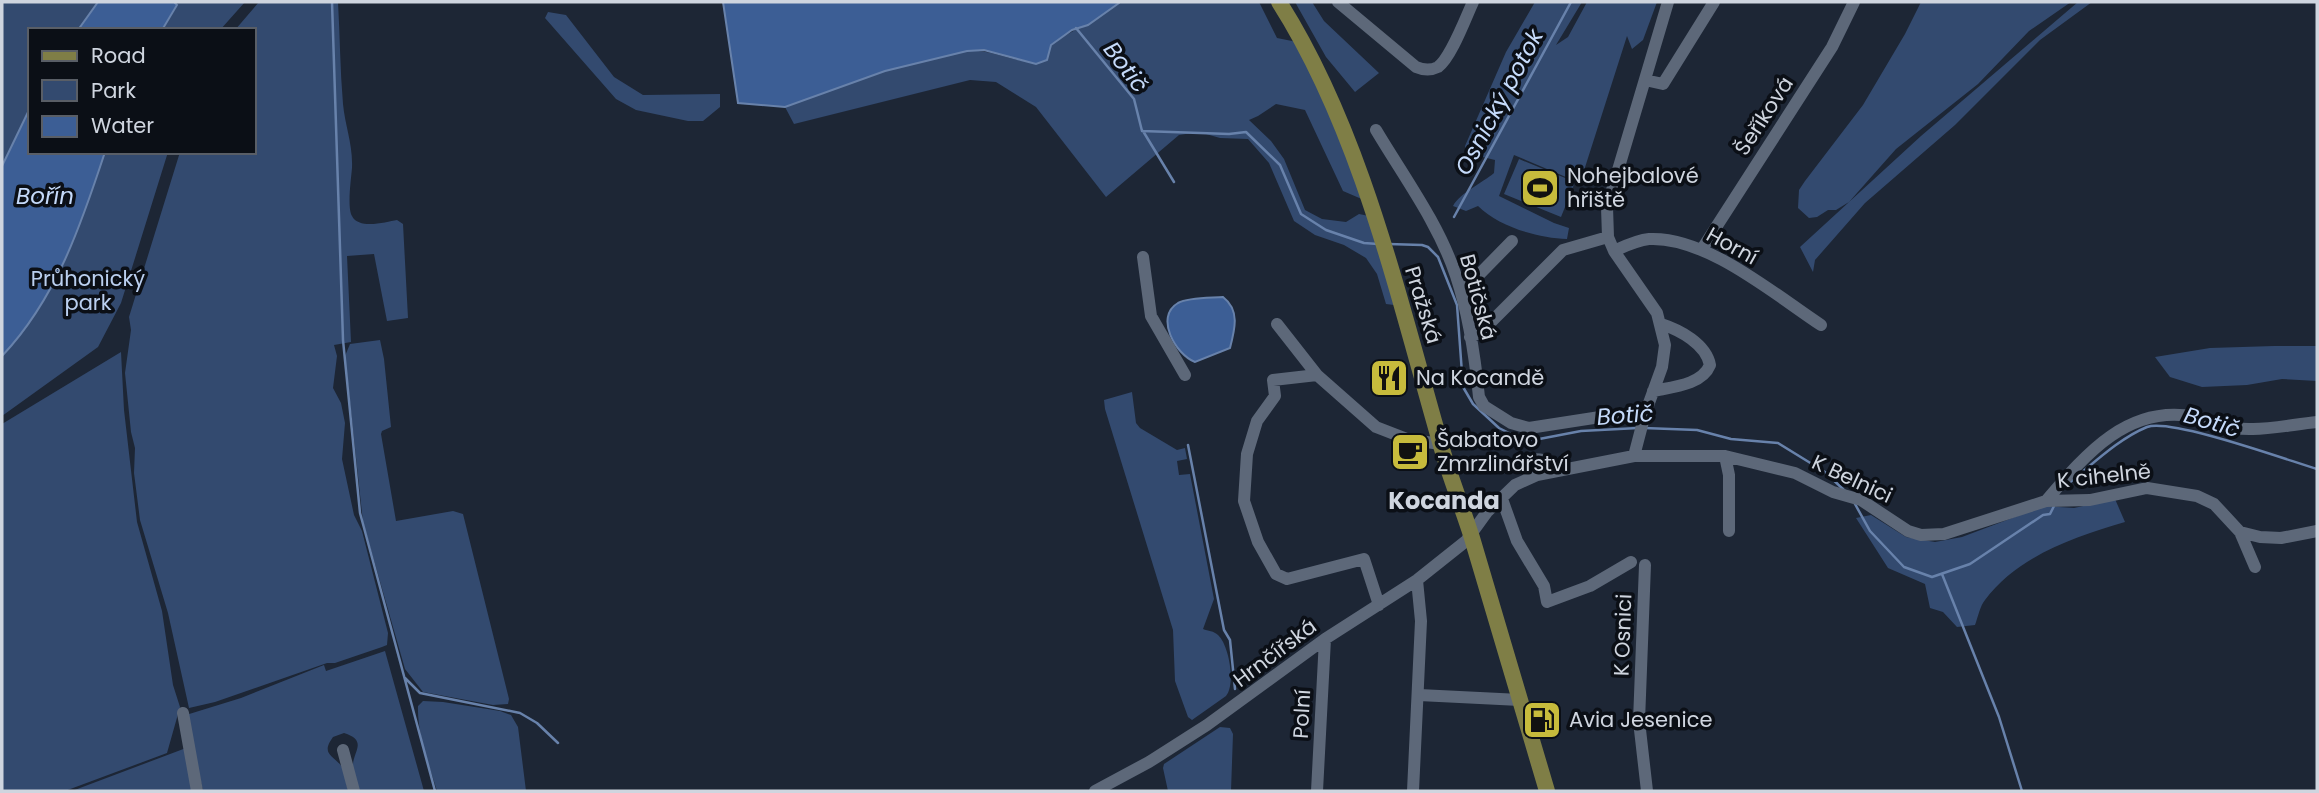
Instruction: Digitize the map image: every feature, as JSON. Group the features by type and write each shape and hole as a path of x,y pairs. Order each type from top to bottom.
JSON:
{"main road":[{"name":"Pražská","path":"1279,2 1299,35 1346,139 1383,245 1440,444 1471,536 1547,791"}],"street":[{"path":"1341,3 1416,67 1430,70 1445,60 1473,2"},
{"path":"1658,32 1656,15 1660,2"},
{"path":"1634,456 1664,356 1661,324 1657,313 1614,251 1608,237 1607,207 1668,2"},
{"path":"1644,80 1663,84 1714,2"},
{"name":"Šeříková","path":"1702,249 1832,47 1854,2"},
{"name":"Botičská","path":"1376,130 1437,232 1453,269 1470,337 1480,402 1518,426 1540,428 1592,418 1644,419"},
{"path":"1470,337 1481,332 1563,250 1608,237"},
{"name":"Horní","path":"1614,251 1641,240 1652,239 1676,241 1702,249 1720,258 1821,325"},
{"path":"1461,293 1512,241"},
{"path":"1143,257 1150,316 1185,374"},
{"path":"1277,324 1317,376 1376,427 1407,439 1440,444"},
{"path":"1653,391 1700,378 1710,365 1706,354 1696,344 1675,328 1661,324"},
{"path":"1317,376 1273,380 1275,396 1257,421 1247,454 1244,500 1258,542 1276,574 1287,579 1364,559 1380,605"},
{"path":"2052,501 2072,469 2123,426 2141,420 2165,415 2196,416 2224,426 2253,429 2317,422"},
{"name":"K Belnici","path":"1530,478 1634,456 1724,456 1796,473 1833,492 1861,499 1908,531 1921,535 1944,534 2052,501"},
{"path":"1724,456 1729,475 1729,531"},
{"path":"1530,478 1525,460 1539,458 1550,462 1558,470"},
{"name":"Hrnčířská","path":"1095,791 1149,762 1207,725 1325,639 1417,580 1471,536 1487,512 1515,485 1530,478"},
{"name":"K cihelně","path":"2052,501 2090,500 2147,488 2169,490 2197,496 2214,505 2240,532"},
{"path":"1502,499 1517,541 1544,586 1547,602 1590,586 1631,562"},
{"path":"2240,532 2281,538 2317,531"},
{"path":"2240,532 2255,568"},
{"name":"K Osnici","path":"1645,565 1639,721 1647,791"},
{"path":"1413,791 1421,621 1417,580"},
{"name":"Polní","path":"1317,791 1325,639"},
{"path":"1419,695 1520,699"},
{"path":"183,713 197,791"},
{"path":"343,750 354,791"}],"green space":[{"path":"2,2 98,2 79,28 28,28 28,112 2,166"},
{"path":"174,2 245,2 222,28 163,28 176,8"},
{"path":"259,2 338,2 343,104 352,159 352,216 360,223 366,224 397,220 403,224 408,318 387,321 374,254 347,256 351,342 334,345 337,356 333,388 341,403 345,423 342,459 354,515 362,531 388,633 387,645 215,702 189,708 168,613 140,520 134,473 135,448 125,373 131,330 129,317 179,154 256,154 256,28 237,28"},
{"path":"1119,2 1259,2 1277,38 1297,42 1329,108 1364,200 1343,191 1305,110 1276,104 1249,120 1271,141 1284,159 1305,210 1322,219 1346,222 1359,214 1369,216 1394,305 1386,304 1377,274 1366,258 1344,245 1315,235 1294,221 1269,163 1248,139 1220,138 1199,132 1179,135 1106,197 1036,107 996,82 970,80 794,124 785,107 875,74 945,54 978,51 1028,62 1047,60 1051,45"},
{"path":"1295,2 1312,2 1324,21 1379,73 1355,92 1326,57"},
{"path":"1535,2 1582,2 1556,45 1568,37 1587,2 1657,2 1643,40 1632,49 1627,36 1580,183 1514,155 1499,196 1569,228 1567,239 1520,230 1497,220 1478,206 1466,211 1453,206 1466,192 1494,173 1495,160 1466,153 1465,146 1506,52"},
{"path":"1921,2 2071,2 2029,31 1978,84 1896,149 1849,202 1836,210 1828,210 1817,217 1809,218 1798,208 1799,190 1863,105"},
{"path":"2078,2 2092,2 2040,40 1955,125 1865,203 1815,260 1813,272 1800,247 1921,136"},
{"path":"548,12 566,15 614,77 643,95 720,94 720,107 703,121 688,121 636,110 616,99 545,18"},
{"name":"Průhonický park","path":"104,154 167,154 121,303 98,347 2,416 2,356 21,334 52,286 86,207"},
{"name":"Nohejbalové hřiště","path":"1519,159 1575,182 1561,217 1504,194"},
{"path":"380,340 391,427 381,434 396,521 453,511 463,514 509,699 508,704 493,705 423,692 405,669 363,522 345,356 350,344"},
{"path":"2317,346 2317,381 2282,379 2247,385 2202,387 2170,377 2155,357 2210,348"},
{"path":"121,352 124,410 137,522 162,611 173,685 180,707 167,753 65,791 2,791 2,424"},
{"path":"1132,392 1136,423 1140,428 1177,450 1185,448 1187,459 1177,461 1179,475 1190,474 1214,599 1203,629 1215,633 1222,640 1230,665 1231,683 1226,696 1192,720 1188,717 1175,681 1173,630 1105,409 1104,400"},
{"path":"2115,499 2125,522 2086,534 2030,560 1998,585 1985,600 1975,625 1957,627 1943,612 1930,608 1925,584 1888,568 1856,518 1871,515 1906,537 1935,542 1962,537 2044,506 2074,508"},
{"path":"385,651 424,791 359,791 353,767 358,743 352,736 344,733 333,737 328,751 342,767 348,791 203,791 186,715 241,698 324,665 326,671"},
{"path":"423,701 500,711 511,715 518,727 526,791 437,791 419,727 418,706"},
{"path":"1220,727 1230,728 1233,734 1231,791 1168,791 1164,764"},
{"path":"186,748 193,791 72,791"}],"water":[{"path":"98,2 174,2 177,5 163,28 79,28"},
{"path":"723,2 1119,3 1088,25 1072,30 1051,45 1047,60 1036,64 984,50 967,51 885,71 785,107 738,103"},
{"name":"Bořín","path":"28,112 28,154 104,154 76,234 52,286 21,334 2,356 2,166"},
{"path":"1223,297 1234,314 1230,348 1195,362 1181,352 1170,335 1168,317 1171,309 1188,300"}],"waterway":[{"path":"332,2 343,340 360,513 435,791"},
{"name":"Osnický potok","path":"1454,217 1571,2"},
{"name":"Botič","path":"1076,28 1134,99 1142,131 1229,134 1246,132 1280,165 1301,214 1326,230 1364,243 1378,244"},
{"path":"1143,131 1174,182"},
{"name":"Botič","path":"1388,244 1422,245 1438,257 1457,305 1463,387 1473,404 1499,428 1534,440 1581,431 1638,428"},
{"name":"Botič","path":"2069,483 2126,438 2147,427 2160,426 2203,434 2317,469"},
{"name":"Botič","path":"1644,428 1697,430 1731,439 1778,443 1825,472 1845,491"},
{"path":"1188,445 1224,630 1230,640 1235,689"},
{"name":"Botič","path":"1855,504 1870,531 1904,567 1932,577 1970,564 2043,515 2050,514 2054,506"},
{"path":"1942,574 1999,717 2022,791"},
{"path":"405,678 420,693 520,713 537,723 558,743"}],"place":[{"name":"Nohejbalové hřiště","path":"1540,188"},
{"name":"Na Kocandě","path":"1389,378"},
{"name":"Šabatovo Zmrzlinářství","path":"1410,452"},
{"name":"Avia Jesenice","path":"1542,720"}],"district":[{"name":"Kocanda","path":"1444,501"}]}
